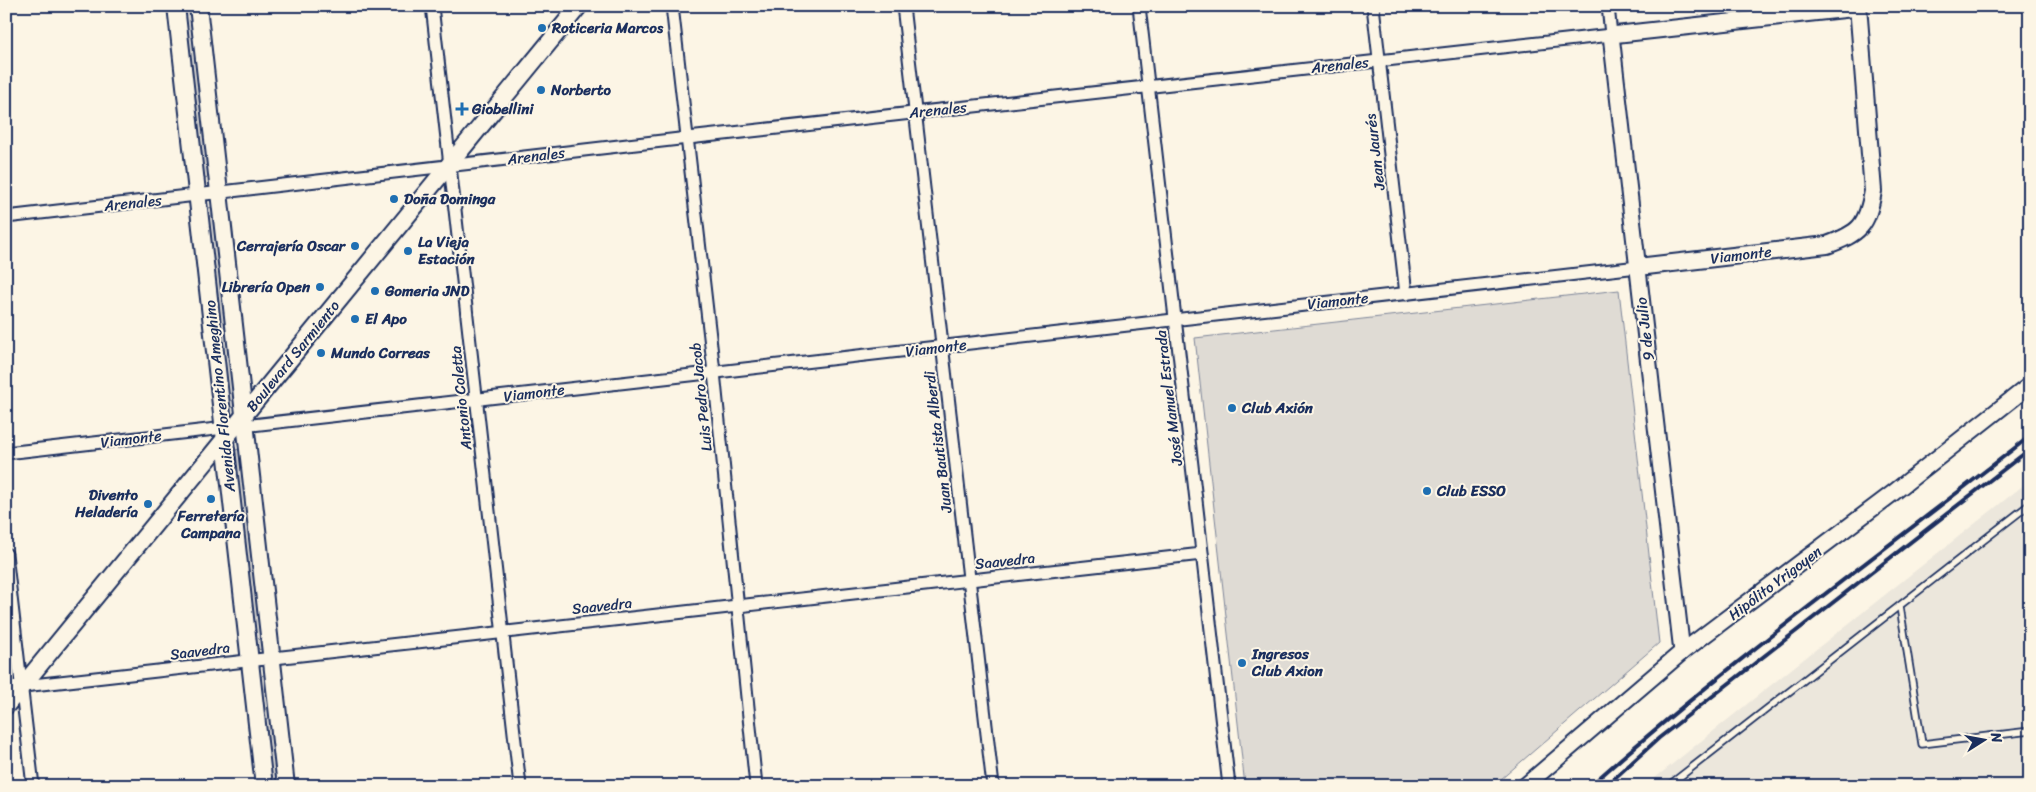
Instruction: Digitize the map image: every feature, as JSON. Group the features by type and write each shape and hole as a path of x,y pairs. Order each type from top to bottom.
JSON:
{"main road":[{"name":"Avenida Florentino Ameghino","path":"176,6 198,196 272,658 286,786"},
{"name":"Avenida Florentino Ameghino","path":"198,6 220,193 249,660 264,786"},
{"name":"Boulevard Sarmiento","path":"6,706 14,687 234,427 579,6"},
{"name":"Viamonte","path":"1638,267 1827,245 1849,237 1861,228 1869,214 1872,191 1861,7"}],"street":[{"name":"Antonio Coletta","path":"432,6 520,786"},
{"name":"Luis Pedro Jacob","path":"672,6 714,372 756,786"},
{"name":"Juan Bautista Alberdi","path":"903,6 993,786"},
{"name":"José Manuel Estrada","path":"1139,6 1228,786"},
{"name":"Jean Jaurés","path":"1374,6 1406,294"},
{"name":"9 de Julio","path":"1608,6 1682,652"},
{"name":"Arenales","path":"6,217 688,138 1861,7"},
{"name":"Viamonte","path":"6,453 942,347 1175,318 1638,267"},
{"name":"Hipólito Yrigoyen","path":"1525,786 1682,652 1886,498 2030,385"},
{"path":"6,554 14,687 33,786"},
{"name":"Saavedra","path":"14,687 1202,554"}],"lane":[{"path":"1668,786 2030,504"},
{"path":"1900,607 1922,744 2030,731"}],"shaded area":[{"path":"182,6 190,6 210,175 206,179 203,178"},
{"path":"210,207 214,211 235,406 233,408 229,404 206,212"},
{"name":"Club ESSO","path":"1619,290 1659,643 1493,786 1245,786 1195,338"},
{"path":"237,449 241,453 263,648 260,650 256,646 234,454"},
{"path":"2030,480 2030,786 1645,786 1761,693"},
{"path":"263,675 265,676 279,786 272,786 259,679"}],"railway":[{"path":"1590,786 1752,651 2030,436"},
{"path":"1606,786 1659,738 2030,449"}],"place":[{"name":"Roticeria Marcos","path":"542,28"},
{"name":"Norberto","path":"541,90"},
{"name":"Giobellini","path":"462,109"},
{"name":"Doña Dominga","path":"394,199"},
{"name":"Cerrajería Oscar","path":"355,246"},
{"name":"La Vieja Estación","path":"408,251"},
{"name":"Librería Open","path":"320,287"},
{"name":"Gomeria JND","path":"375,291"},
{"name":"El Apo","path":"355,319"},
{"name":"Mundo Correas","path":"321,353"},
{"name":"Club Axión","path":"1232,408"},
{"name":"Club ESSO","path":"1427,491"},
{"name":"Ferretería Campana","path":"211,499"},
{"name":"Divento Heladería","path":"148,504"},
{"name":"Ingresos Club Axion","path":"1242,663"}]}
